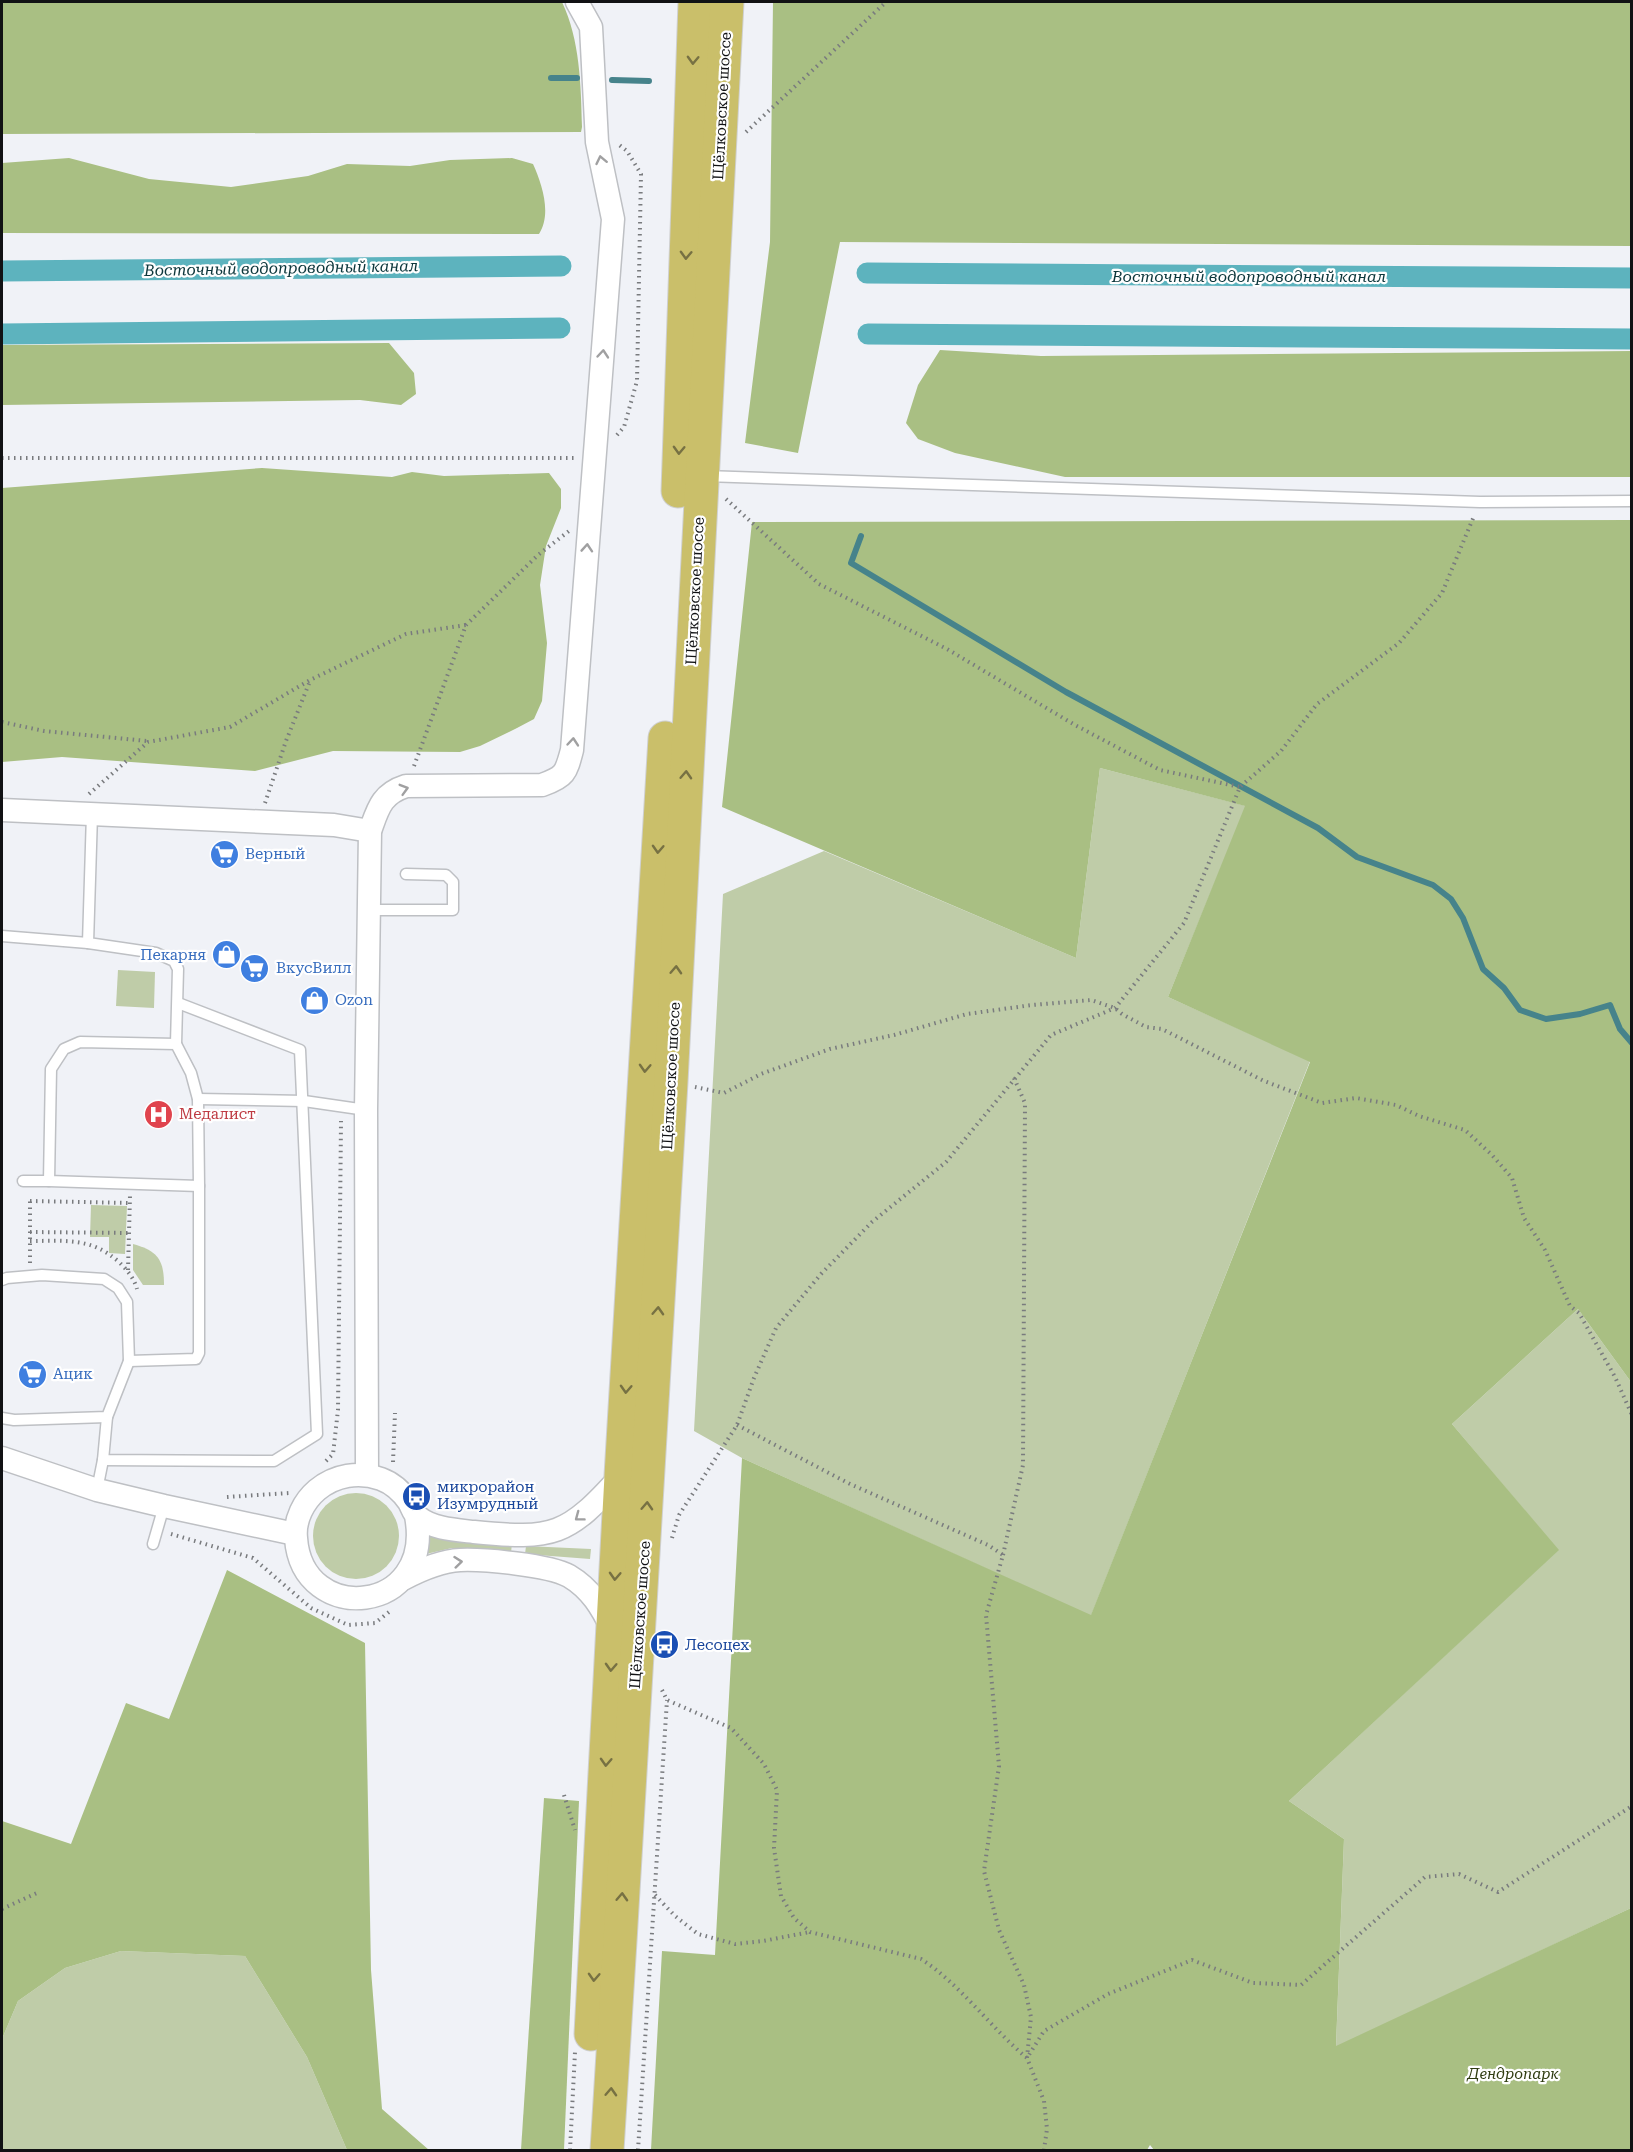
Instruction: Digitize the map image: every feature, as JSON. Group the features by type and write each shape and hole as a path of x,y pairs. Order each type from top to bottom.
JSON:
{"main road":[{"name":"Щёлковское шоссе","path":"585,2151 612,1630 668,682 695,2"},
{"name":"Щёлковское шоссе","path":"607,2151 671,1081 727,2"}],"street":[{"path":"367,1475 366,1110 370,831 380,804 390,794 406,786 542,785 559,779 567,771 572,750 590,516 603,450 613,219 597,142 591,27 578,2"},
{"path":"2,810 88,806 334,825 370,831"},
{"path":"2,1458 97,1490 295,1534"},
{"path":"403,1579 418,1549 419,1532 416,1516 408,1501 397,1489 383,1480 367,1475 346,1475 327,1482 310,1496 299,1513 295,1534 297,1550 312,1580 341,1597 358,1599 374,1596 390,1589 418,1571 459,1560 517,1564 553,1569 569,1576 585,1588 600,1604 612,1630"},
{"path":"416,1516 431,1525 464,1531 519,1536 556,1532 578,1520 621,1476"}],"lane":[{"path":"701,476 1480,502 1632,501"},
{"path":"88,806 88,943"},
{"path":"369,910 453,910 451,878 446,875 406,874"},
{"path":"2,936 88,943 156,953 174,961 178,969 176,1044 191,1073 198,1099 199,1353 196,1359 129,1361"},
{"path":"103,1460 274,1461 317,1434 300,1050 178,1003"},
{"path":"49,1181 51,1069 64,1049 80,1042 176,1044"},
{"path":"198,1099 304,1101 366,1110"},
{"path":"27,1181 200,1186"},
{"path":"2,1280 42,1275 104,1279 118,1288 127,1302 129,1361 107,1417 103,1460 97,1490"},
{"path":"2,1418 14,1420 107,1417"},
{"path":"153,1544 164,1506"}],"path":[{"path":"744,134 886,2"},
{"path":"2,458 603,450 624,427 637,381 641,174 627,151 610,138"},
{"path":"701,476 819,584 947,649 1075,725 1160,770 1240,787"},
{"path":"670,1548 679,1515 737,1425 776,1328 821,1274 872,1222 946,1162 1051,1035 1115,1008 1184,923 1240,787 1281,751 1317,704 1399,643 1442,594 1480,502"},
{"path":"406,786 466,625 538,555 590,516"},
{"path":"2,722 44,731 148,742 230,727 310,680 406,634 466,625"},
{"path":"265,804 310,680"},
{"path":"88,806 148,742"},
{"path":"671,1081 724,1093 761,1074 830,1049 894,1035 967,1014 1091,1000 1115,1008 1146,1028 1161,1029 1264,1081 1322,1103 1356,1098 1396,1105 1419,1116 1465,1130 1492,1155 1512,1178 1524,1218 1545,1250 1570,1306 1579,1313 1615,1377 1632,1415"},
{"path":"1014,1078 1025,1103 1023,1465 1003,1555 986,1615 999,1766 984,1871 999,1930 1024,1985 1031,2017 1027,2058 1044,2101 1047,2130 1044,2151"},
{"path":"324,1462 333,1454 338,1410 341,1117 344,1106"},
{"path":"27,1181 30,1201 30,1276"},
{"path":"127,1302 130,1184"},
{"path":"30,1201 130,1203"},
{"path":"30,1232 129,1233"},
{"path":"395,1413 392,1462 399,1472"},
{"path":"737,1425 850,1484 988,1545 1003,1555"},
{"path":"222,1496 288,1494 297,1486"},
{"path":"638,2151 667,1700 661,1687"},
{"path":"667,1700 731,1728 764,1764 777,1790 774,1848 782,1896 794,1918 810,1932"},
{"path":"1027,2058 1044,2031 1108,1994 1192,1960 1253,1983 1300,1985 1425,1877 1459,1874 1498,1892 1632,1806"},
{"path":"2,1909 38,1893"},
{"path":"654,1895 698,1934 735,1944 810,1932 921,1959 935,1968 1006,2040 1027,2058"}],"green space":[{"path":"2,2 562,2 576,47 581,95 581,132 2,134"},
{"path":"773,2 1631,2 1631,246 840,242 798,453 745,443 770,242"},
{"path":"69,158 149,179 231,187 308,176 347,164 410,166 450,160 512,158 533,164 540,181 545,217 539,234 2,233 2,163"},
{"path":"389,343 414,373 416,394 401,405 360,400 2,405 2,345"},
{"path":"940,350 1041,356 1631,351 1631,477 1065,477 955,453 918,439 906,423 918,385"},
{"path":"262,468 392,477 412,472 444,476 549,473 561,489 561,508 546,546 540,585 547,643 542,701 534,719 480,746 460,752 333,751 255,771 62,757 2,762 2,488"},
{"name":"Дендропарк","path":"1631,520 1631,1382 1578,1309 1452,1424 1559,1550 1289,1801 1344,1839 1336,2046 1631,1908 1631,2150 1154,2150 1150,2145 1147,2150 651,2150 662,1951 715,1955 742,1458 1091,1615 1310,1062 1168,997 1245,806 1100,768 1076,958 722,807 752,522"},
{"path":"1100,768 1246,806 1168,997 1310,1061 1091,1616 742,1458 694,1431 723,894 824,851 1076,958"},
{"path":"118,970 155,972 154,1008 116,1006"},
{"path":"91,1205 127,1206 125,1254 109,1253 109,1237 90,1237"},
{"path":"133,1244 154,1253 158,1258 163,1269 164,1285 143,1285 133,1270"},
{"path":"1578,1309 1631,1382 1631,1908 1336,2047 1344,1839 1289,1801 1558,1550 1452,1424"},
{"path":"356,1493 380,1500 392,1512 399,1536 392,1560 380,1572 356,1579 332,1572 320,1560 313,1536 320,1512 332,1500"},
{"path":"427,1531 512,1543 511,1553 452,1548 426,1554"},
{"path":"526,1546 591,1549 590,1559 525,1554"},
{"path":"227,1570 365,1643 371,1970 382,2109 429,2150 347,2150 307,2057 245,1956 121,1951 65,1968 18,2001 2,2039 2,1821 71,1844 126,1703 169,1719"},
{"path":"544,1798 579,1801 564,2150 521,2150"},
{"path":"121,1951 245,1956 307,2057 347,2150 2,2150 2,2039 18,2001 65,1968"}],"waterway":[{"path":"551,78 577,78"},
{"path":"612,80 649,81"},
{"name":"Восточный водопроводный канал","path":"2,271 561,266"},
{"name":"Восточный водопроводный канал","path":"867,273 1632,278"},
{"name":"Восточный водопроводный канал","path":"2,334 560,328"},
{"name":"Восточный водопроводный канал","path":"868,334 1632,339"},
{"path":"861,536 851,563 1066,692 1318,828 1357,857 1433,885 1451,899 1463,918 1483,969 1504,988 1520,1010 1546,1019 1580,1014 1610,1005 1620,1029 1632,1043"}],"place":[{"name":"Верный","path":"224,854"},
{"name":"Пекарня","path":"227,955"},
{"name":"ВкусВилл","path":"255,968"},
{"name":"Ozon","path":"314,1000"},
{"name":"Медалист","path":"158,1114"},
{"name":"Ацик","path":"32,1374"},
{"name":"микрорайон Изумрудный","path":"416,1496"},
{"name":"Лесоцех","path":"664,1645"}]}
